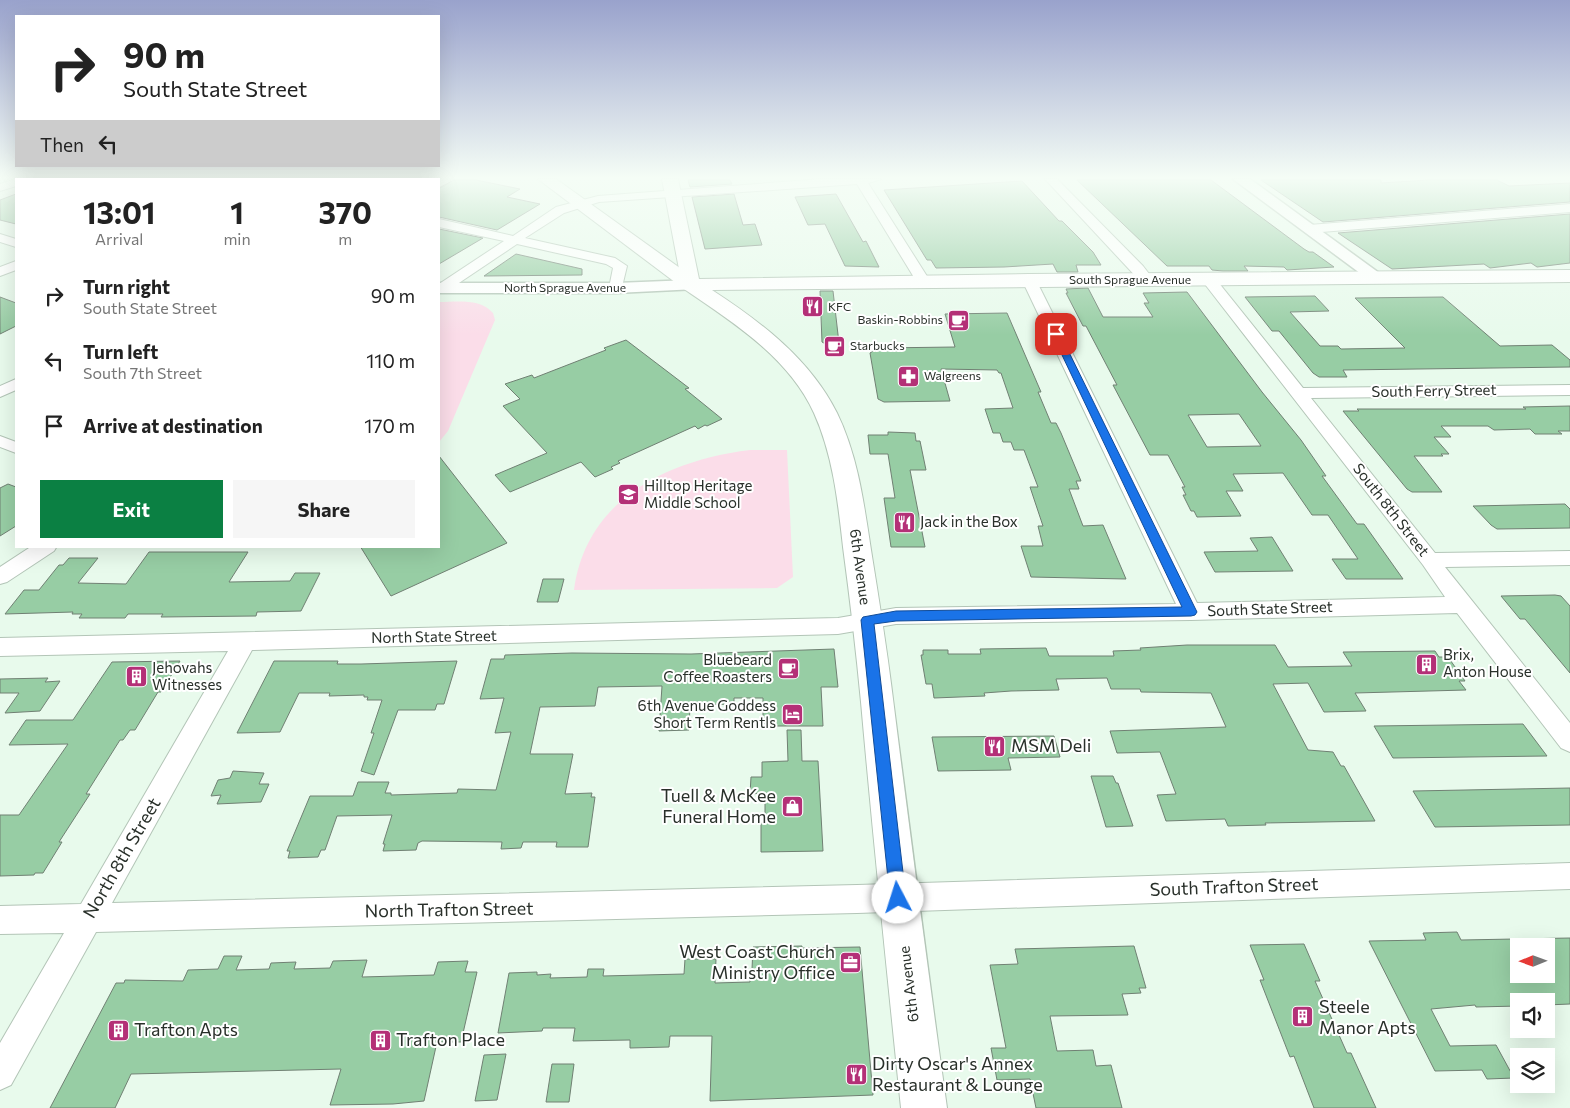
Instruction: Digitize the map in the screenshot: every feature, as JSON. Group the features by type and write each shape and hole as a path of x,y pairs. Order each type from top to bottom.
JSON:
{"main road":[{"name":"6th Avenue","path":"616,231 739,317 771,343 807,382 825,412 836,439 847,476 867,620 924,1108"},
{"path":"680,231 691,285"},
{"name":"South Sprague Avenue","path":"691,285 923,281 1570,276"},
{"path":"739,317 741,301 745,296 764,284"}],"street":[{"path":"473,231 610,261 620,266 616,288"},
{"path":"440,288 529,231"},
{"path":"892,231 923,281"},
{"path":"1100,231 1146,279"},
{"path":"1311,231 1378,278"},
{"path":"0,238 15,243"},
{"path":"0,272 15,265"},
{"path":"1029,280 1191,612"},
{"name":"South 8th Street","path":"1210,280 1570,741"},
{"name":"North Sprague Avenue","path":"440,288 616,288 691,285"},
{"path":"0,392 15,384"},
{"name":"South Ferry Street","path":"1299,393 1570,390"},
{"path":"0,441 15,448"},
{"path":"0,577 44,548"},
{"path":"1430,560 1570,558"},
{"name":"South State Street","path":"867,620 896,616 1191,612 1463,604"},
{"name":"North State Street","path":"0,646 245,642 838,626 867,620"},
{"name":"North 8th Street","path":"0,1074 245,642"},
{"name":"South Trafton Street","path":"898,898 1570,876"},
{"name":"North Trafton Street","path":"0,920 898,898"}],"shaded area":[{"path":"440,302 475,303 488,308 493,313 495,320 448,431 440,441"},
{"path":"750,450 787,450 793,577 777,588 574,590 582,558 595,531 613,508 636,490 661,475 690,463 719,455"}],"building":[{"path":"440,231 483,238 440,263"},
{"path":"700,231 757,231 762,245 705,249"},
{"path":"828,231 857,231 863,242 866,241 879,267 845,266"},
{"path":"909,231 1072,231 1093,252 1101,265 1076,265 1078,272 1057,272 1053,264 936,268 931,260 927,260"},
{"path":"1130,231 1279,231 1304,249 1313,252 1334,267 1287,270 1284,267 1244,266 1248,271 1223,271 1212,270 1209,266 1167,266"},
{"path":"1366,231 1570,231 1570,263 1537,267 1531,263 1490,268 1484,264 1392,269 1338,233"},
{"path":"516,254 582,269 582,275 484,276"},
{"path":"1088,288 1103,317 1153,317 1144,303 1149,303 1143,293 1187,292 1262,392 1301,440 1326,476 1322,476 1357,524 1364,524 1403,579 1346,579 1332,559 1358,559 1328,515 1312,515 1283,473 1233,474 1243,491 1226,491 1241,516 1197,517 1194,511 1191,511 1183,495 1186,495 1182,487 1185,487 1168,455 1150,455 1113,385 1117,385 1086,326 1083,326 1066,293 1068,293 1066,289","holes":["1239,414 1261,446 1207,447 1188,415"]},
{"path":"820,291 833,291 840,352 822,342"},
{"path":"1315,296 1329,311 1290,312 1320,346 1338,346 1341,349 1405,348 1355,298 1443,297 1500,346 1552,345 1570,360 1570,367 1343,370 1347,377 1319,377 1313,373 1279,331 1272,331 1245,297"},
{"path":"0,297 15,303 15,326 0,334"},
{"path":"1007,313 1041,392 1038,392 1051,423 1056,423 1081,481 1076,481 1079,489 1069,489 1083,526 1103,525 1126,579 1031,577 1021,546 1043,546 1038,526 1043,526 1030,487 1038,487 1024,450 1014,450 1011,442 1003,442 1000,433 993,433 985,409 1013,408 1001,373 997,370 941,369 950,401 884,402 878,399 870,353 878,348 955,347 945,314"},
{"path":"626,340 689,388 685,389 722,419 698,429 695,426 618,461 620,463 611,467 613,469 595,477 581,462 510,492 495,475 547,453 503,406 520,399 505,384 532,375 534,378 606,350 604,348"},
{"path":"1570,406 1570,431 1558,431 1562,434 1535,434 1530,429 1494,430 1488,426 1441,426 1451,437 1434,437 1449,454 1441,454 1443,456 1414,456 1442,492 1412,492 1407,489 1343,411 1359,411 1357,409 1526,409 1523,407"},
{"path":"888,432 915,433 916,441 920,441 926,470 910,470 925,547 891,547 884,498 895,498 888,454 870,454 868,435 888,435"},
{"path":"440,457 507,543 391,596 361,548 440,548"},
{"path":"8,484 15,487 15,527 0,536 0,488"},
{"path":"1565,504 1570,509 1570,528 1497,529 1473,506"},
{"path":"1272,537 1293,571 1215,572 1204,552 1258,551 1250,538"},
{"path":"149,552 248,552 229,582 290,581 295,573 320,573 301,611 257,612 256,616 161,617 163,614 128,614 125,618 79,618 82,614 72,614 73,612 5,614 24,590 39,590 59,565 63,565 69,558 98,558 78,583 126,584"},
{"path":"543,579 564,579 558,602 537,602"},
{"path":"1501,596 1561,596 1570,606 1570,673 1525,619 1520,619"},
{"path":"1187,645 1275,645 1288,667 1352,666 1343,652 1435,651 1439,657 1448,657 1465,681 1459,681 1466,690 1355,693 1366,711 1324,712 1308,683 1273,684 1308,750 1333,752 1341,766 1344,766 1375,821 1265,823 1266,825 1228,826 1225,819 1166,821 1157,795 1176,794 1160,752 1117,753 1110,731 1226,727 1211,693 1141,692 1140,689 1111,689 1107,678 1056,679 1059,690 1011,691 984,693 985,696 934,698 932,684 926,684 921,655 923,655 923,650 948,650 948,654 981,654 980,649 1046,648 1049,656 1114,656 1113,651"},
{"path":"834,649 838,687 821,687 823,726 763,726 763,698 734,698 734,704 690,705 689,730 659,731 662,686 598,687 595,706 540,707 530,754 573,754 565,794 592,793 591,797 595,797 588,847 556,847 557,842 523,842 521,848 501,849 502,842 422,841 418,843 416,850 383,851 385,844 383,844 392,815 337,816 325,850 321,850 318,857 288,858 290,851 287,851 310,796 353,796 358,782 389,782 385,793 391,793 391,795 457,793 458,789 496,790 511,732 495,733 504,698 480,699 491,659 504,659 505,655 572,653 691,654"},
{"path":"180,661 135,730 130,730 123,740 120,740 86,794 90,794 59,842 62,842 43,873 0,876 0,815 19,815 68,744 9,745 26,720 73,720 112,662"},
{"path":"274,661 338,661 337,664 361,664 457,661 444,704 437,704 435,710 398,710 374,775 361,771 374,733 371,733 382,700 367,700 368,697 364,697 364,695 329,696 330,693 299,693 280,732 237,733"},
{"path":"48,678 45,682 60,681 40,711 5,713 19,693 0,693 0,679"},
{"path":"1523,724 1547,756 1393,758 1374,726"},
{"path":"787,730 801,730 802,761 818,761 823,851 761,852 761,823 765,823 765,793 750,794 751,777 762,777 762,762 788,761"},
{"name":"MSM Deli","path":"1054,736 1060,757 1008,758 1011,770 938,771 932,737"},
{"path":"233,771 264,773 259,784 269,784 261,802 217,804 221,795 211,796 218,780 230,778"},
{"path":"1091,776 1113,776 1116,783 1118,783 1133,826 1106,827"},
{"path":"1570,788 1570,825 1435,827 1413,791"},
{"path":"1457,932 1461,940 1510,939 1510,983 1555,983 1555,938 1570,938 1570,1004 1555,1005 1555,993 1510,993 1510,1006 1476,1007 1475,1005 1431,1009 1450,1046 1496,1045 1510,1071 1510,1078 1487,1079 1482,1070 1435,1071 1369,941 1426,940 1423,933"},
{"name":"Steele Manor Apts","path":"1304,944 1320,981 1315,981 1347,1053 1351,1053 1376,1108 1314,1108 1294,1056 1290,1057 1260,980 1264,980 1250,945"},
{"path":"802,946 802,948 860,947 873,1095 710,1101 712,1036 670,1036 669,1047 630,1048 630,1040 573,1041 575,1028 543,1028 542,1031 498,1033 509,973 537,972 537,975 551,974 550,978 587,977 588,969 604,969 603,976 684,974 685,959 716,959 715,983 750,982 753,947"},
{"path":"1134,946 1146,988 1139,988 1141,993 1122,994 1128,1015 1050,1016 1057,1051 1093,1050 1096,1066 1111,1065 1122,1108 1036,1108 1030,1079 997,1080 991,1048 1006,1048 990,965 1018,964 1015,949"},
{"path":"224,956 242,956 236,970 269,969 271,963 296,962 294,969 330,968 333,961 367,960 362,977 434,975 438,962 468,961 465,972 477,972 461,1042 437,1042 424,1101 393,1104 330,1105 341,1069 131,1074 115,1108 50,1108 116,983 124,983 125,980 183,981 188,970 218,969"},
{"path":"506,1054 497,1100 475,1101 484,1055"},
{"path":"552,1064 574,1064 569,1102 546,1102"}],"place":[{"name":"KFC","path":"812,307"},
{"name":"Baskin-Robbins","path":"959,320"},
{"name":"Starbucks","path":"834,346"},
{"name":"Walgreens","path":"908,376"},
{"name":"Hilltop Heritage Middle School","path":"628,495"},
{"name":"Jack in the Box","path":"904,522"},
{"name":"Brix, Anton House","path":"1427,664"},
{"name":"Bluebeard Coffee Roasters","path":"788,669"},
{"name":"Jehovahs Witnesses","path":"136,677"},
{"name":"6th Avenue Goddess Short Term Rentls","path":"792,715"},
{"name":"MSM Deli","path":"995,746"},
{"name":"Tuell & McKee Funeral Home","path":"792,806"},
{"name":"West Coast Church Ministry Office","path":"851,962"},
{"name":"Steele Manor Apts","path":"1303,1017"},
{"name":"Trafton Apts","path":"118,1030"},
{"name":"Trafton Place","path":"380,1040"},
{"name":"Dirty Oscar's Annex Restaurant & Lounge","path":"856,1074"}],"route":[{"path":"898,898 890,811 867,620 896,616 1191,612 1056,334"}]}
